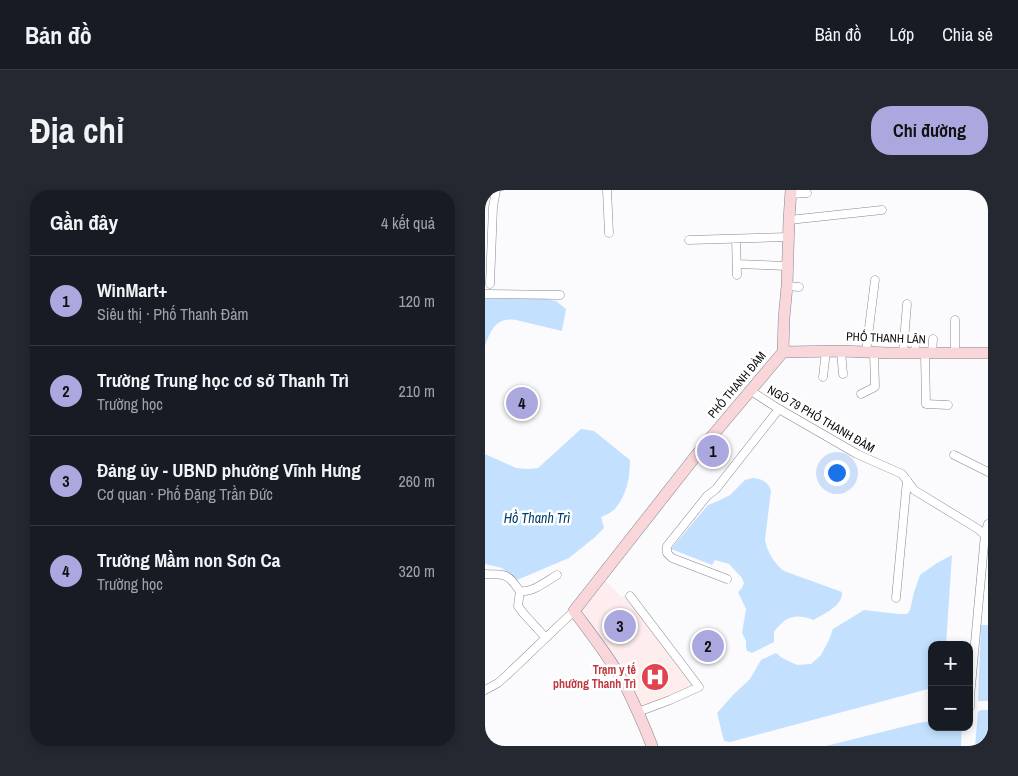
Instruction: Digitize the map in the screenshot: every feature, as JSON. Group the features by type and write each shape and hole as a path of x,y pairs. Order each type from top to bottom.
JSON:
{"street":[{"path":"490,284 489,208 496,190"},
{"path":"607,190 609,233"},
{"path":"791,192 807,192"},
{"name":"PHỐ THANH ĐÀM","path":"574,610 702,448 783,352 783,318 793,287 787,266 791,192"},
{"path":"789,220 882,210"},
{"path":"689,240 789,237"},
{"path":"737,239 737,275"},
{"path":"737,264 787,266"},
{"path":"861,394 875,387 870,352 875,280"},
{"path":"485,294 560,295"},
{"path":"907,304 919,353"},
{"path":"955,320 955,353"},
{"path":"916,338 926,404 948,405"},
{"path":"919,353 933,339"},
{"path":"841,350 843,374"},
{"name":"PHỐ THANH LÂN","path":"783,352 841,350 919,353 988,352"},
{"path":"823,377 825,351"},
{"name":"NGÕ 79 PHỐ THANH ĐÀM","path":"751,391 857,454 902,474 914,490 978,528 987,536"},
{"path":"727,579 672,558 667,553 667,546 707,496 716,489 779,409"},
{"path":"954,455 988,472"},
{"path":"896,598 907,480"},
{"path":"971,686 988,524"},
{"path":"485,574 501,574 512,580 520,591 518,606 546,638"},
{"path":"520,591 529,592 557,575"},
{"path":"631,596 699,687 638,712"},
{"path":"485,690 498,683 574,610 624,684 652,746"}],"shaded area":[{"path":"605,581 622,597 626,594 660,641 618,667 580,611"},
{"name":"Trạm y tế phường Thanh Trì","path":"660,641 693,687 640,708 618,667"}],"water":[{"path":"485,299 547,299 556,301 566,309 562,331 509,320 495,326 485,346"},
{"name":"Hồ Thanh Trì","path":"581,429 594,431 630,460 625,492 615,509 601,517 604,528 569,558 517,580 502,568 485,564 485,454 516,468 538,468"},
{"path":"753,478 764,481 771,490 765,540 775,561 784,571 842,592 842,597 828,612 814,620 791,617 782,622 774,632 774,642 752,653 747,651 746,641 742,633 746,609 738,592 744,583 742,578 729,564 715,560 712,565 671,549 708,505 730,495 745,480"},
{"path":"952,555 946,641 928,641 928,689 730,742 724,741 717,713 750,679 761,660 776,653 797,665 811,664 821,655 833,629 864,610 907,614 910,610 920,575"},
{"path":"981,625 988,625 988,701 978,701"},
{"path":"988,710 988,746 975,746 978,712"},
{"path":"928,722 928,731 962,731 961,746 826,746"}],"place":[{"name":"Trường Mầm non Sơn Ca","path":"522,403"},
{"name":"WinMart+","path":"713,451"},
{"name":"Đảng ủy - UBND phường Vĩnh Hưng","path":"620,626"},
{"name":"Trường Trung học cơ sở Thanh Trì","path":"708,646"},
{"name":"Trạm y tế phường Thanh Trì","path":"655,677"}]}
